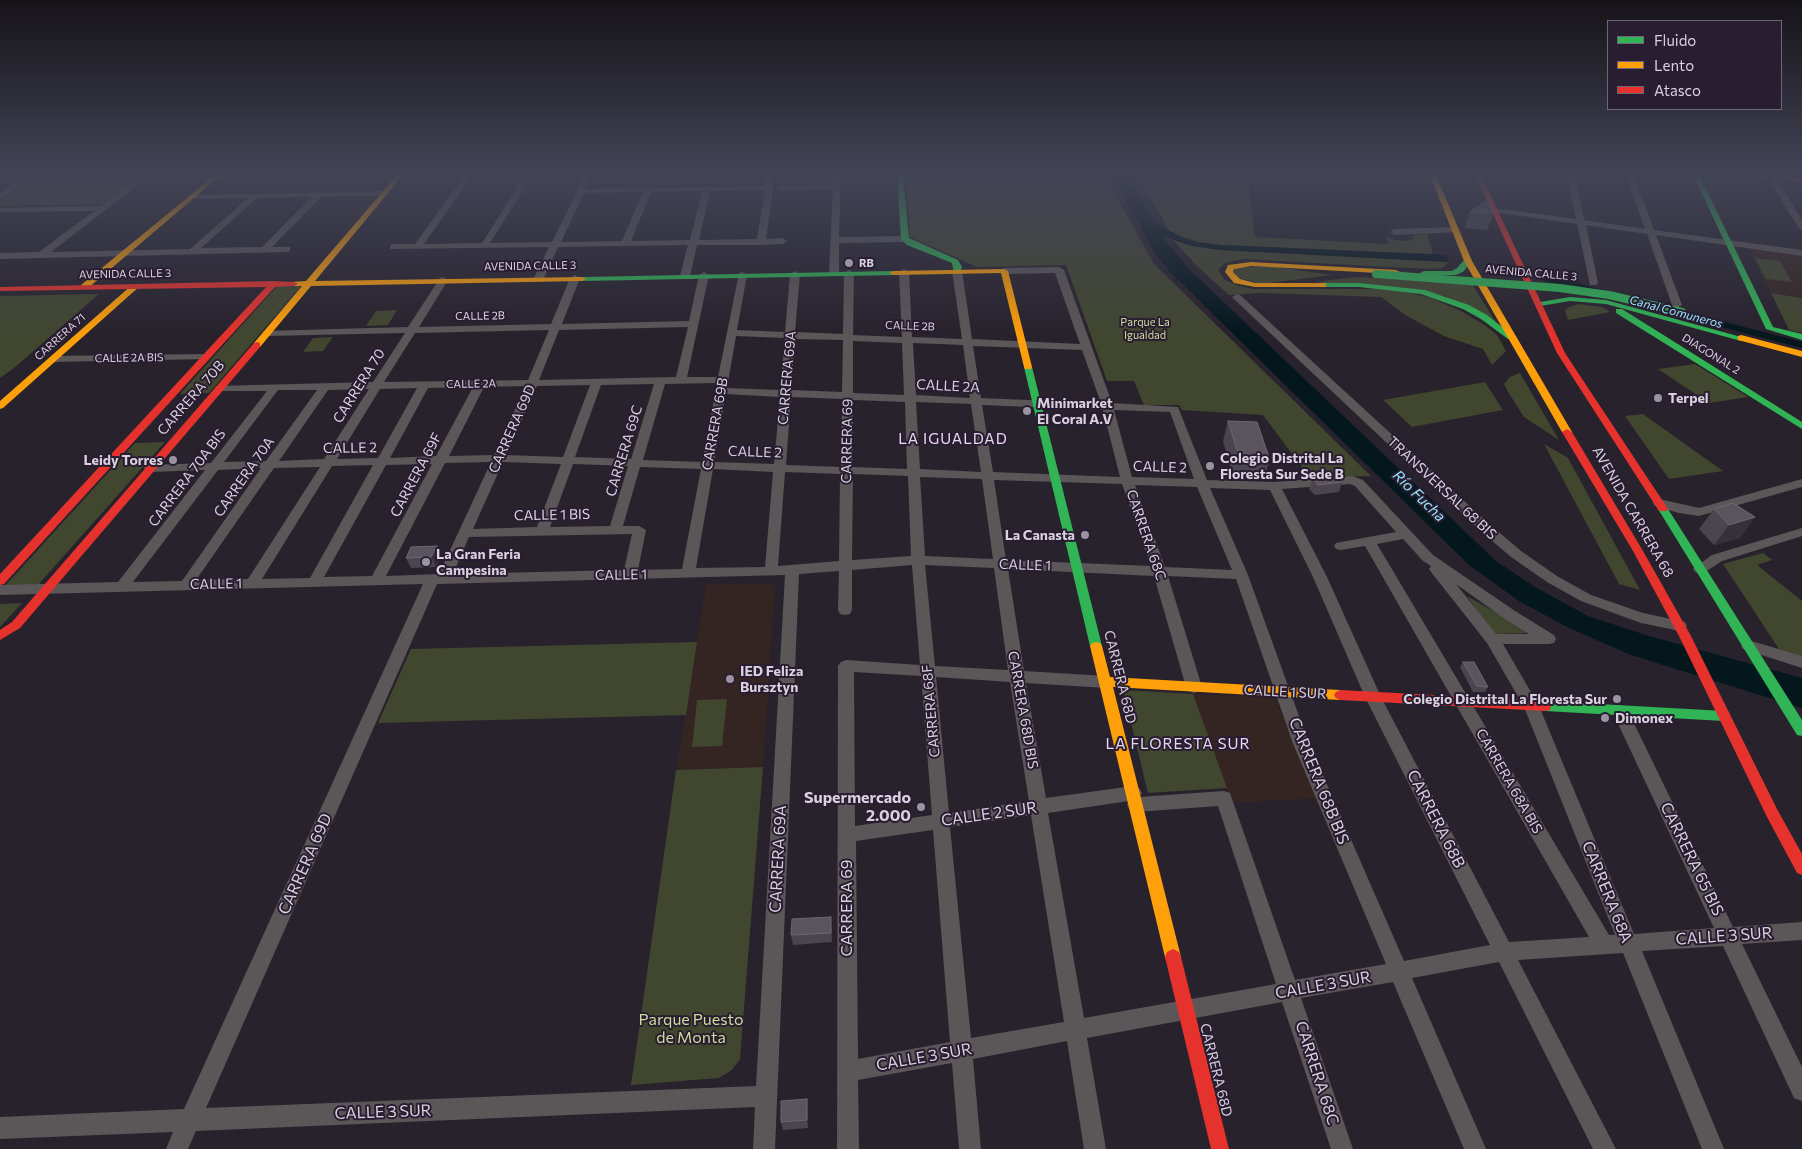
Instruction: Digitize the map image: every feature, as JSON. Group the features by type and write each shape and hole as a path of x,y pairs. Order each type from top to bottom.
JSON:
{"street":[{"path":"41,255 76,229"},
{"path":"84,287 153,229"},
{"path":"192,252 218,229"},
{"path":"264,250 285,229"},
{"name":"CARRERA 70B","path":"0,636 16,624 356,229"},
{"path":"417,247 430,229"},
{"path":"484,246 495,229"},
{"path":"539,278 563,229"},
{"path":"626,244 632,229"},
{"path":"685,276 697,229"},
{"path":"761,242 763,229"},
{"path":"834,273 835,229"},
{"path":"904,229 905,239"},
{"name":"AVENIDA CARRERA 68","path":"1455,229 1468,260 1511,337 1589,465 1682,631 1772,813 1802,868"},
{"name":"AVENIDA CARRERA 68","path":"1503,229 1540,304 1561,353 1660,503 1802,731"},
{"path":"1582,229 1593,283"},
{"path":"1627,229 1802,253"},
{"path":"1650,229 1679,309"},
{"path":"1726,229 1783,332"},
{"path":"1728,229 1734,243"},
{"path":"1394,232 1432,231 1457,233"},
{"path":"835,240 905,239 910,243 955,262 958,267 957,271"},
{"path":"393,247 783,241"},
{"name":"AVENIDA CALLE 3","path":"1734,243 1770,329 1802,338"},
{"path":"0,256 287,250"},
{"name":"AVENIDA CALLE 3","path":"1468,260 1457,272 1441,274 1265,264 1237,265 1231,267 1229,272 1238,281 1245,283 1360,285 1422,292 1466,307 1484,317 1511,337"},
{"name":"AVENIDA CALLE 3","path":"1265,264 1560,288 1609,295 1679,309 1738,325"},
{"name":"AVENIDA CALLE 3","path":"0,289 1060,270"},
{"name":"CARRERA 68C","path":"1060,270 1108,408 1127,480 1160,571 1194,687"},
{"name":"CARRERA 68D BIS","path":"957,271 1017,677 1040,806 1074,1030 1095,1149"},
{"name":"CARRERA 68D","path":"1004,271 1220,1149"},
{"name":"CARRERA 68F","path":"904,272 918,560 970,1149"},
{"name":"CARRERA 69","path":"845,610 849,273"},
{"name":"CARRERA 69A","path":"771,571 795,274"},
{"name":"AVENIDA CALLE 3","path":"1274,285 1341,276 1376,274"},
{"name":"CARRERA 69B","path":"688,573 742,275"},
{"path":"681,380 704,276"},
{"name":"CARRERA 69D","path":"177,1149 438,579 465,532 499,458 533,382 575,278"},
{"name":"CARRERA 70","path":"252,584 443,280"},
{"name":"CARRERA 70B","path":"0,581 274,283"},
{"name":"CARRERA 71","path":"0,406 136,286"},
{"name":"TRANSVERSAL 68 BIS","path":"1237,297 1481,524 1516,554 1586,598 1682,631"},
{"name":"AVENIDA CALLE 3","path":"1540,304 1570,299 1606,302 1802,354"},
{"name":"DIAGONAL 2","path":"1606,302 1802,426"},
{"name":"AVENIDA CALLE 3","path":"1679,309 1755,333 1802,354"},
{"name":"CALLE 2B","path":"267,333 693,324"},
{"name":"CALLE 2B","path":"731,333 1088,347"},
{"name":"AVENIDA CALLE 3","path":"1755,333 1802,338"},
{"name":"CALLE 2A BIS","path":"53,359 205,357"},
{"name":"CARRERA 69C","path":"615,530 661,380"},
{"name":"CALLE 2A","path":"220,388 681,380 786,393 1108,408 1174,409"},
{"path":"542,532 597,381"},
{"name":"CARRERA 69F","path":"377,580 481,383"},
{"path":"314,582 425,384"},
{"name":"CARRERA 70A","path":"186,585 326,386"},
{"name":"CARRERA 70A BIS","path":"122,587 275,387"},
{"name":"CARRERA 68B BIS","path":"1174,409 1202,483 1241,575 1284,692 1300,742 1475,1149"},
{"name":"CALLE 2","path":"150,468 382,463 499,458 1274,486 1346,480 1359,483 1407,534"},
{"path":"1660,503 1699,512 1802,483"},
{"name":"CARRERA 68B","path":"1274,486 1320,577 1373,697 1605,1149"},
{"name":"CALLE 1 BIS","path":"465,532 639,530 630,574"},
{"path":"1700,569 1717,558 1802,532"},
{"path":"1341,546 1407,534 1428,558 1510,615 1549,639 1492,639"},
{"name":"CARRERA 68A BIS","path":"1369,541 1604,945"},
{"name":"CARRERA 68A","path":"1428,558 1492,639 1531,706 1712,1149"},
{"name":"CALLE 1","path":"0,590 771,571 918,560 1241,575"},
{"name":"CARRERA 69A","path":"764,1149 792,570"},
{"path":"1748,645 1802,662"},
{"name":"CARRERA 69","path":"846,666 848,1149"},
{"name":"CALLE 1 SUR","path":"846,666 1724,716"},
{"name":"CARRERA 65 BIS","path":"1620,710 1802,1090"},
{"name":"CARRERA 68C","path":"1224,798 1342,1149"},
{"name":"CALLE 2 SUR","path":"846,835 1040,806 1134,799 1224,798"},
{"name":"CALLE 3 SUR","path":"848,1071 1504,952 1802,931"},
{"name":"CALLE 3 SUR","path":"0,1128 766,1096"}],"shaded area":[{"path":"1748,247 1802,255 1802,298 1771,293"},
{"name":"IED Feliza Bursztyn","path":"768,583 775,587 763,767 676,770 706,585"},
{"path":"1193,694 1274,697 1319,798 1231,803"}],"green space":[{"name":"Parque La Igualdad","path":"909,229 1134,229 1154,264 1371,476 1310,478 1263,415 1182,410 1179,405 1144,405 1134,381 1107,381 1066,265 977,267 910,237"},
{"path":"1168,229 1254,229 1255,237 1388,244 1386,236 1395,240 1408,241 1413,239 1413,235 1427,234 1433,254 1221,245 1197,242 1170,232"},
{"path":"1173,240 1192,246 1221,250 1449,262 1442,268 1428,269 1243,259 1225,263 1218,270 1225,280 1253,289 1376,289 1411,293 1431,298 1461,311 1486,326 1497,335 1506,351 1492,365 1483,349 1444,336 1407,316 1381,297 1263,293 1229,295 1198,267"},
{"path":"1755,258 1780,261 1792,282 1766,279"},
{"path":"1238,267 1276,267 1332,275 1262,284 1235,277 1233,269"},
{"path":"1357,277 1472,284 1495,321 1445,296 1315,282"},
{"path":"302,285 209,393 180,394 277,286"},
{"path":"1771,293 1802,298 1802,333 1789,330"},
{"path":"99,294 14,368 0,378 0,296"},
{"path":"1578,304 1602,307 1610,312 1568,320 1565,311 1567,308"},
{"path":"397,310 388,325 366,326 376,311"},
{"path":"333,337 323,351 303,352 313,338"},
{"path":"1695,364 1748,397 1709,403 1658,369"},
{"path":"1520,373 1559,440 1524,417 1508,392 1504,384 1510,377"},
{"path":"1485,382 1503,410 1412,427 1383,400"},
{"path":"1643,414 1723,471 1669,479 1625,416"},
{"path":"165,442 38,585 4,587 135,443"},
{"path":"1544,444 1568,458 1640,590 1619,584"},
{"path":"1763,553 1772,560 1757,565 1802,601 1802,657 1779,649 1723,564"},
{"path":"1467,596 1532,633 1493,634"},
{"path":"22,603 0,627 0,604"},
{"path":"697,642 686,715 378,723 411,649"},
{"path":"1123,690 1193,694 1227,788 1148,793"},
{"path":"727,699 722,746 692,747 697,700"},
{"name":"Parque Puesto de Monta","path":"763,767 740,1059 732,1070 719,1078 631,1085 676,770"}],"water":[{"name":"Río Fucha","path":"1142,229 1166,229 1197,242 1221,245 1447,255 1449,262 1221,250 1192,246 1161,235 1189,269 1496,561 1535,587 1588,616 1649,636 1802,678 1802,708 1631,655 1567,627 1519,601 1469,565 1169,271 1153,250"},
{"name":"Canal Comuneros","path":"1545,275 1802,342 1802,348 1544,281"}],"building":[{"path":"1228,421 1257,422 1270,460 1240,459"},
{"path":"1338,477 1342,482 1318,485 1313,479"},
{"path":"1733,503 1755,517 1729,525 1714,509"},
{"path":"437,546 431,557 406,558 411,547"},
{"path":"1463,662 1474,662 1488,687 1477,686"},
{"path":"831,917 831,933 791,935 792,919"},
{"path":"807,1099 807,1120 781,1122 781,1101"}],"traffic: fast":[{"path":"904,229 905,239 910,243 955,262 958,267 957,271"},
{"path":"1722,229 1770,329 1802,337"},
{"path":"1424,273 1453,273 1460,270 1468,261"},
{"path":"582,279 893,273"},
{"path":"1376,274 1560,288 1609,295 1682,312"},
{"path":"1323,285 1359,285 1422,292 1466,307 1484,317 1511,337"},
{"path":"1540,304 1570,299 1606,302 1741,338"},
{"path":"1619,311 1802,426"},
{"path":"1028,367 1096,646"},
{"path":"1663,509 1802,731"},
{"path":"1545,706 1724,716"}],"traffic: slow":[{"path":"84,287 154,229"},
{"path":"257,345 355,229"},
{"path":"1455,229 1468,261 1567,432"},
{"path":"1323,285 1255,285 1237,281 1229,272 1231,267 1251,264 1396,272"},
{"path":"893,273 1004,271 1028,367"},
{"path":"294,284 582,279"},
{"path":"0,406 136,286"},
{"path":"1741,338 1802,354"},
{"path":"1096,646 1173,957"},
{"path":"1106,682 1340,695"}],"traffic: jam":[{"path":"1503,229 1561,353 1663,509"},
{"path":"0,581 274,283"},
{"path":"0,289 294,284"},
{"path":"0,636 16,625 257,345"},
{"path":"1567,432 1638,551 1685,636 1772,813 1802,868"},
{"path":"1340,695 1545,706"},
{"path":"1173,957 1220,1149"}],"place":[{"name":"RB","path":"849,263"},
{"name":"Terpel","path":"1658,398"},
{"name":"Minimarket El Coral A.V","path":"1027,411"},
{"name":"Leidy Torres","path":"173,460"},
{"name":"Colegio Distrital La Floresta Sur Sede B","path":"1210,466"},
{"name":"La Canasta","path":"1085,535"},
{"name":"La Gran Feria Campesina","path":"426,562"},
{"name":"IED Feliza Bursztyn","path":"730,679"},
{"name":"Colegio Distrital La Floresta Sur","path":"1617,699"},
{"name":"Dimonex","path":"1605,718"},
{"name":"Supermercado 2.000","path":"921,807"}],"district":[{"name":"LA IGUALDAD","path":"953,439"},
{"name":"LA FLORESTA SUR","path":"1178,744"}]}
